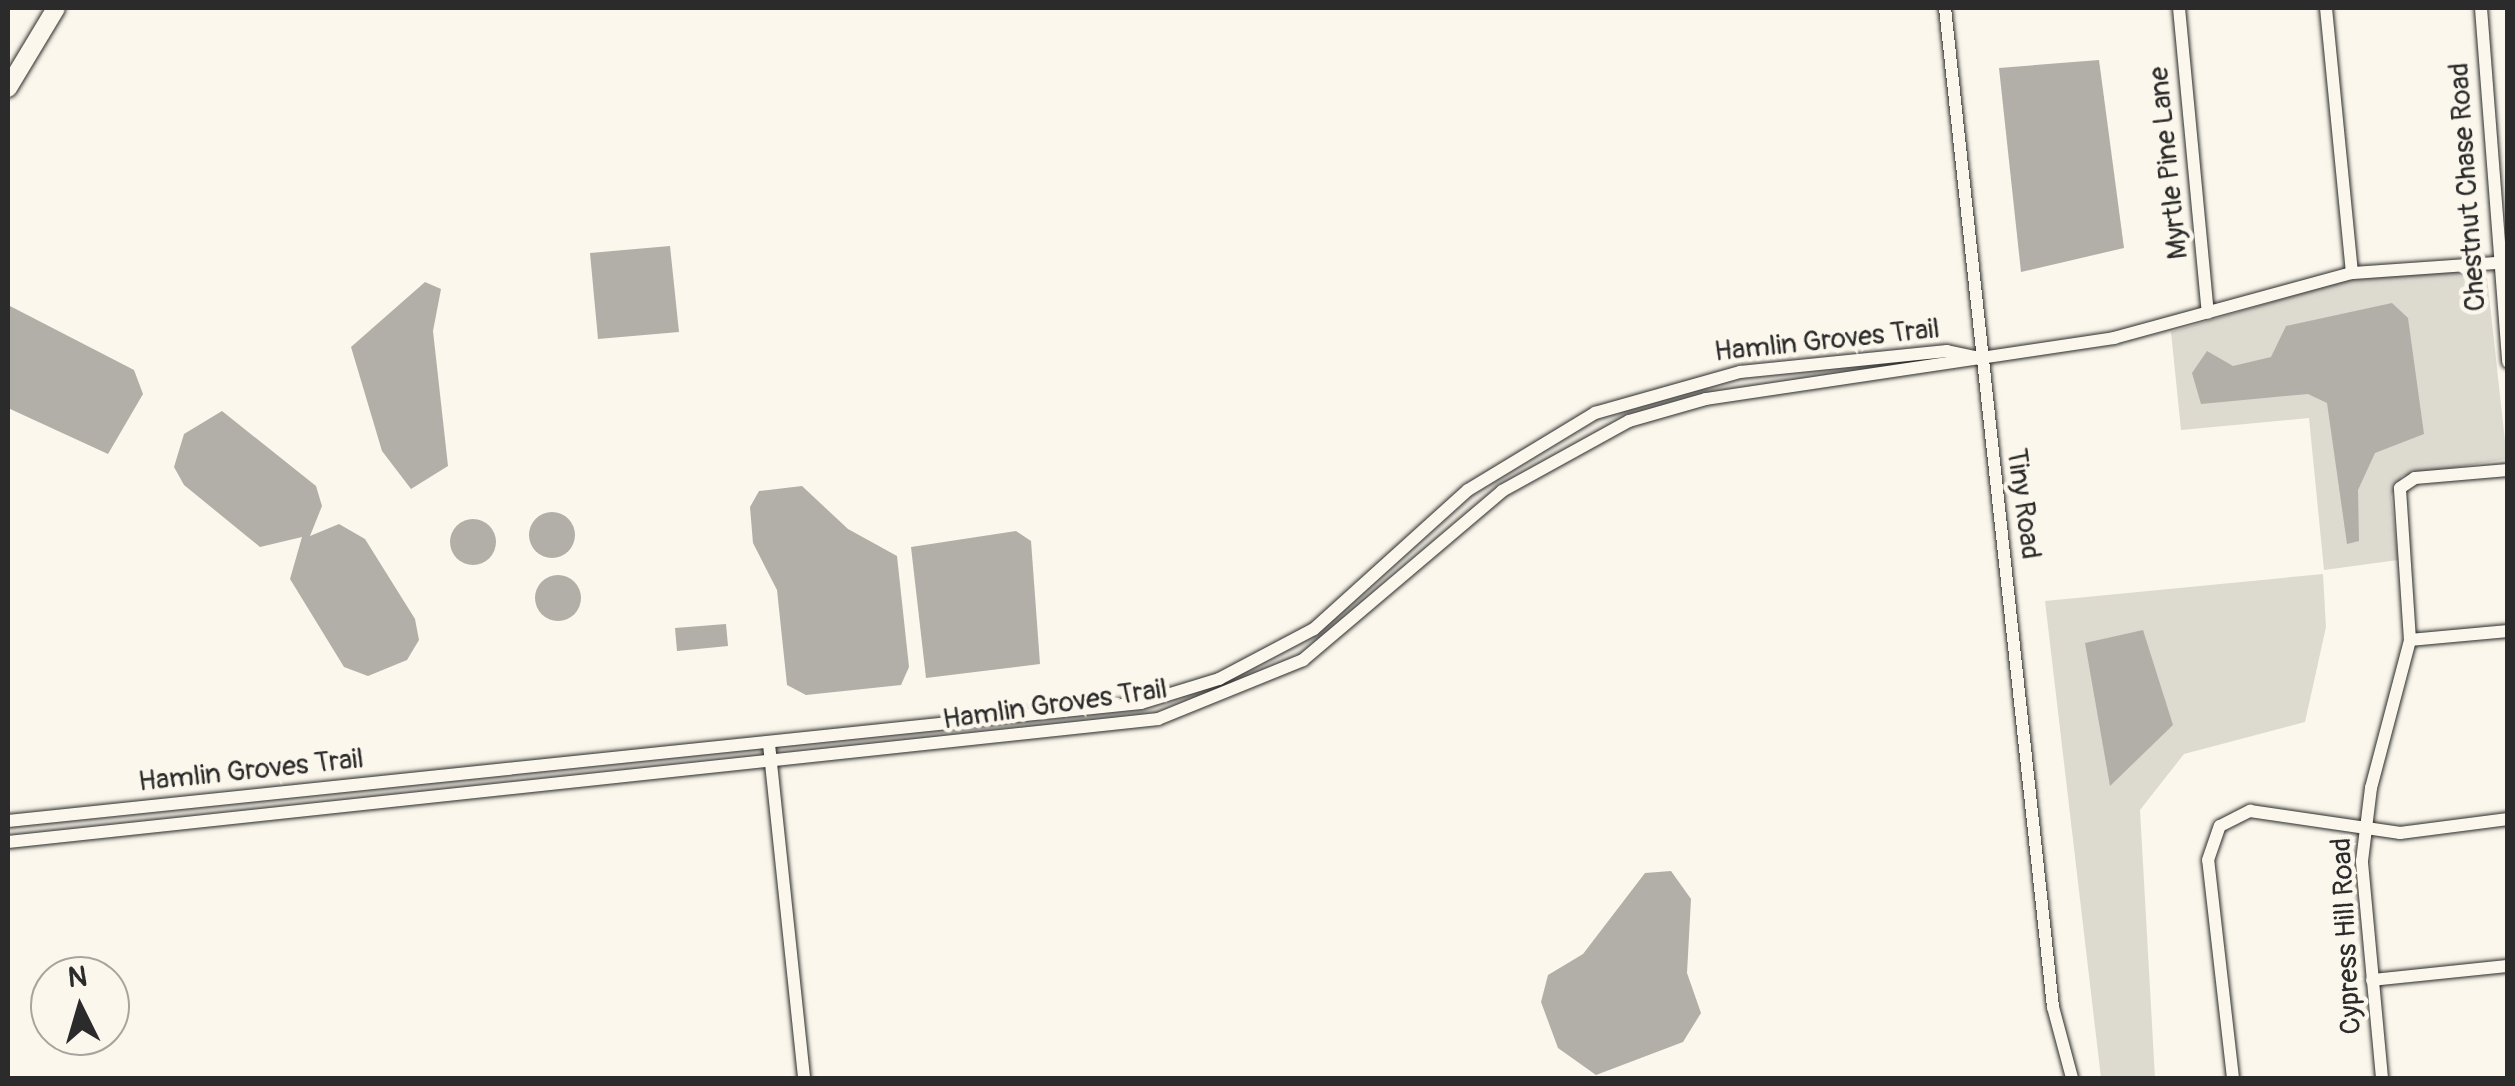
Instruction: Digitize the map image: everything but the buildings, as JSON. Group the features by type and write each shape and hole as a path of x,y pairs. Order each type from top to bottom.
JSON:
{"highway":[{"path":"8,88 56,8"}],"street":[{"name":"Tiny Road","path":"1944,8 1978,357 2053,1007 2072,1078"},
{"name":"Myrtle Pine Lane","path":"2179,8 2208,313"},
{"path":"2326,8 2352,272"},
{"name":"Chestnut Chase Road","path":"2481,8 2508,362"},
{"path":"1978,357 2208,313 2352,272 2502,261"},
{"name":"Hamlin Groves Trail","path":"8,821 1103,710 1196,687 1295,641 1476,484 1595,413 1740,372 1948,351 1978,357"},
{"name":"Hamlin Groves Trail","path":"8,842 1106,729 1213,703 1303,660 1502,492 1598,434 1706,399 1950,369 1978,357"},
{"name":"Cypress Hill Road","path":"2382,1078 2364,831 2410,640 2400,488 2415,478 2508,470"},
{"path":"2410,640 2508,631"},
{"path":"1103,710 1106,729"},
{"path":"770,744 804,1078"},
{"path":"143,806 145,826"},
{"path":"2233,1078 2213,836 2250,811 2364,831 2508,819"},
{"path":"2372,980 2508,966"}],"shaded area":[{"path":"2099,60 2124,248 2021,272 1999,68"},
{"path":"670,246 679,332 598,339 590,253"},
{"path":"2486,268 2507,459 2402,476 2391,496 2398,560 2324,570 2309,418 2181,430 2171,332 2346,280"},
{"path":"425,282 441,289 433,331 448,466 411,489 382,451 351,347"},
{"path":"2392,303 2408,318 2424,434 2375,453 2358,490 2359,541 2347,544 2327,403 2308,394 2201,404 2192,373 2207,351 2233,366 2271,357 2286,326"},
{"path":"8,305 134,370 143,394 108,454 8,408"},
{"path":"222,411 316,486 322,506 310,536 339,524 365,539 415,619 419,640 407,660 368,676 344,667 290,579 302,537 260,547 184,485 174,467 184,434"},
{"path":"802,486 848,529 897,556 909,667 901,685 806,695 787,685 777,590 753,543 750,507 759,491"},
{"path":"552,512 569,518 575,535 569,552 552,558 535,552 529,535 535,518"},
{"path":"473,519 490,525 496,542 490,559 473,565 456,559 450,542 456,525"},
{"path":"1016,531 1031,541 1040,664 926,678 911,547"},
{"path":"2323,574 2326,627 2305,722 2184,754 2140,810 2155,1078 2101,1078 2045,601"},
{"path":"558,575 575,581 581,598 575,615 558,621 541,615 535,598 541,581"},
{"path":"726,624 728,646 677,651 675,628"},
{"path":"2143,630 2173,725 2110,786 2085,643"},
{"path":"1671,871 1691,899 1687,973 1701,1013 1683,1042 1596,1075 1558,1048 1541,1002 1548,975 1583,954 1645,873"}]}
